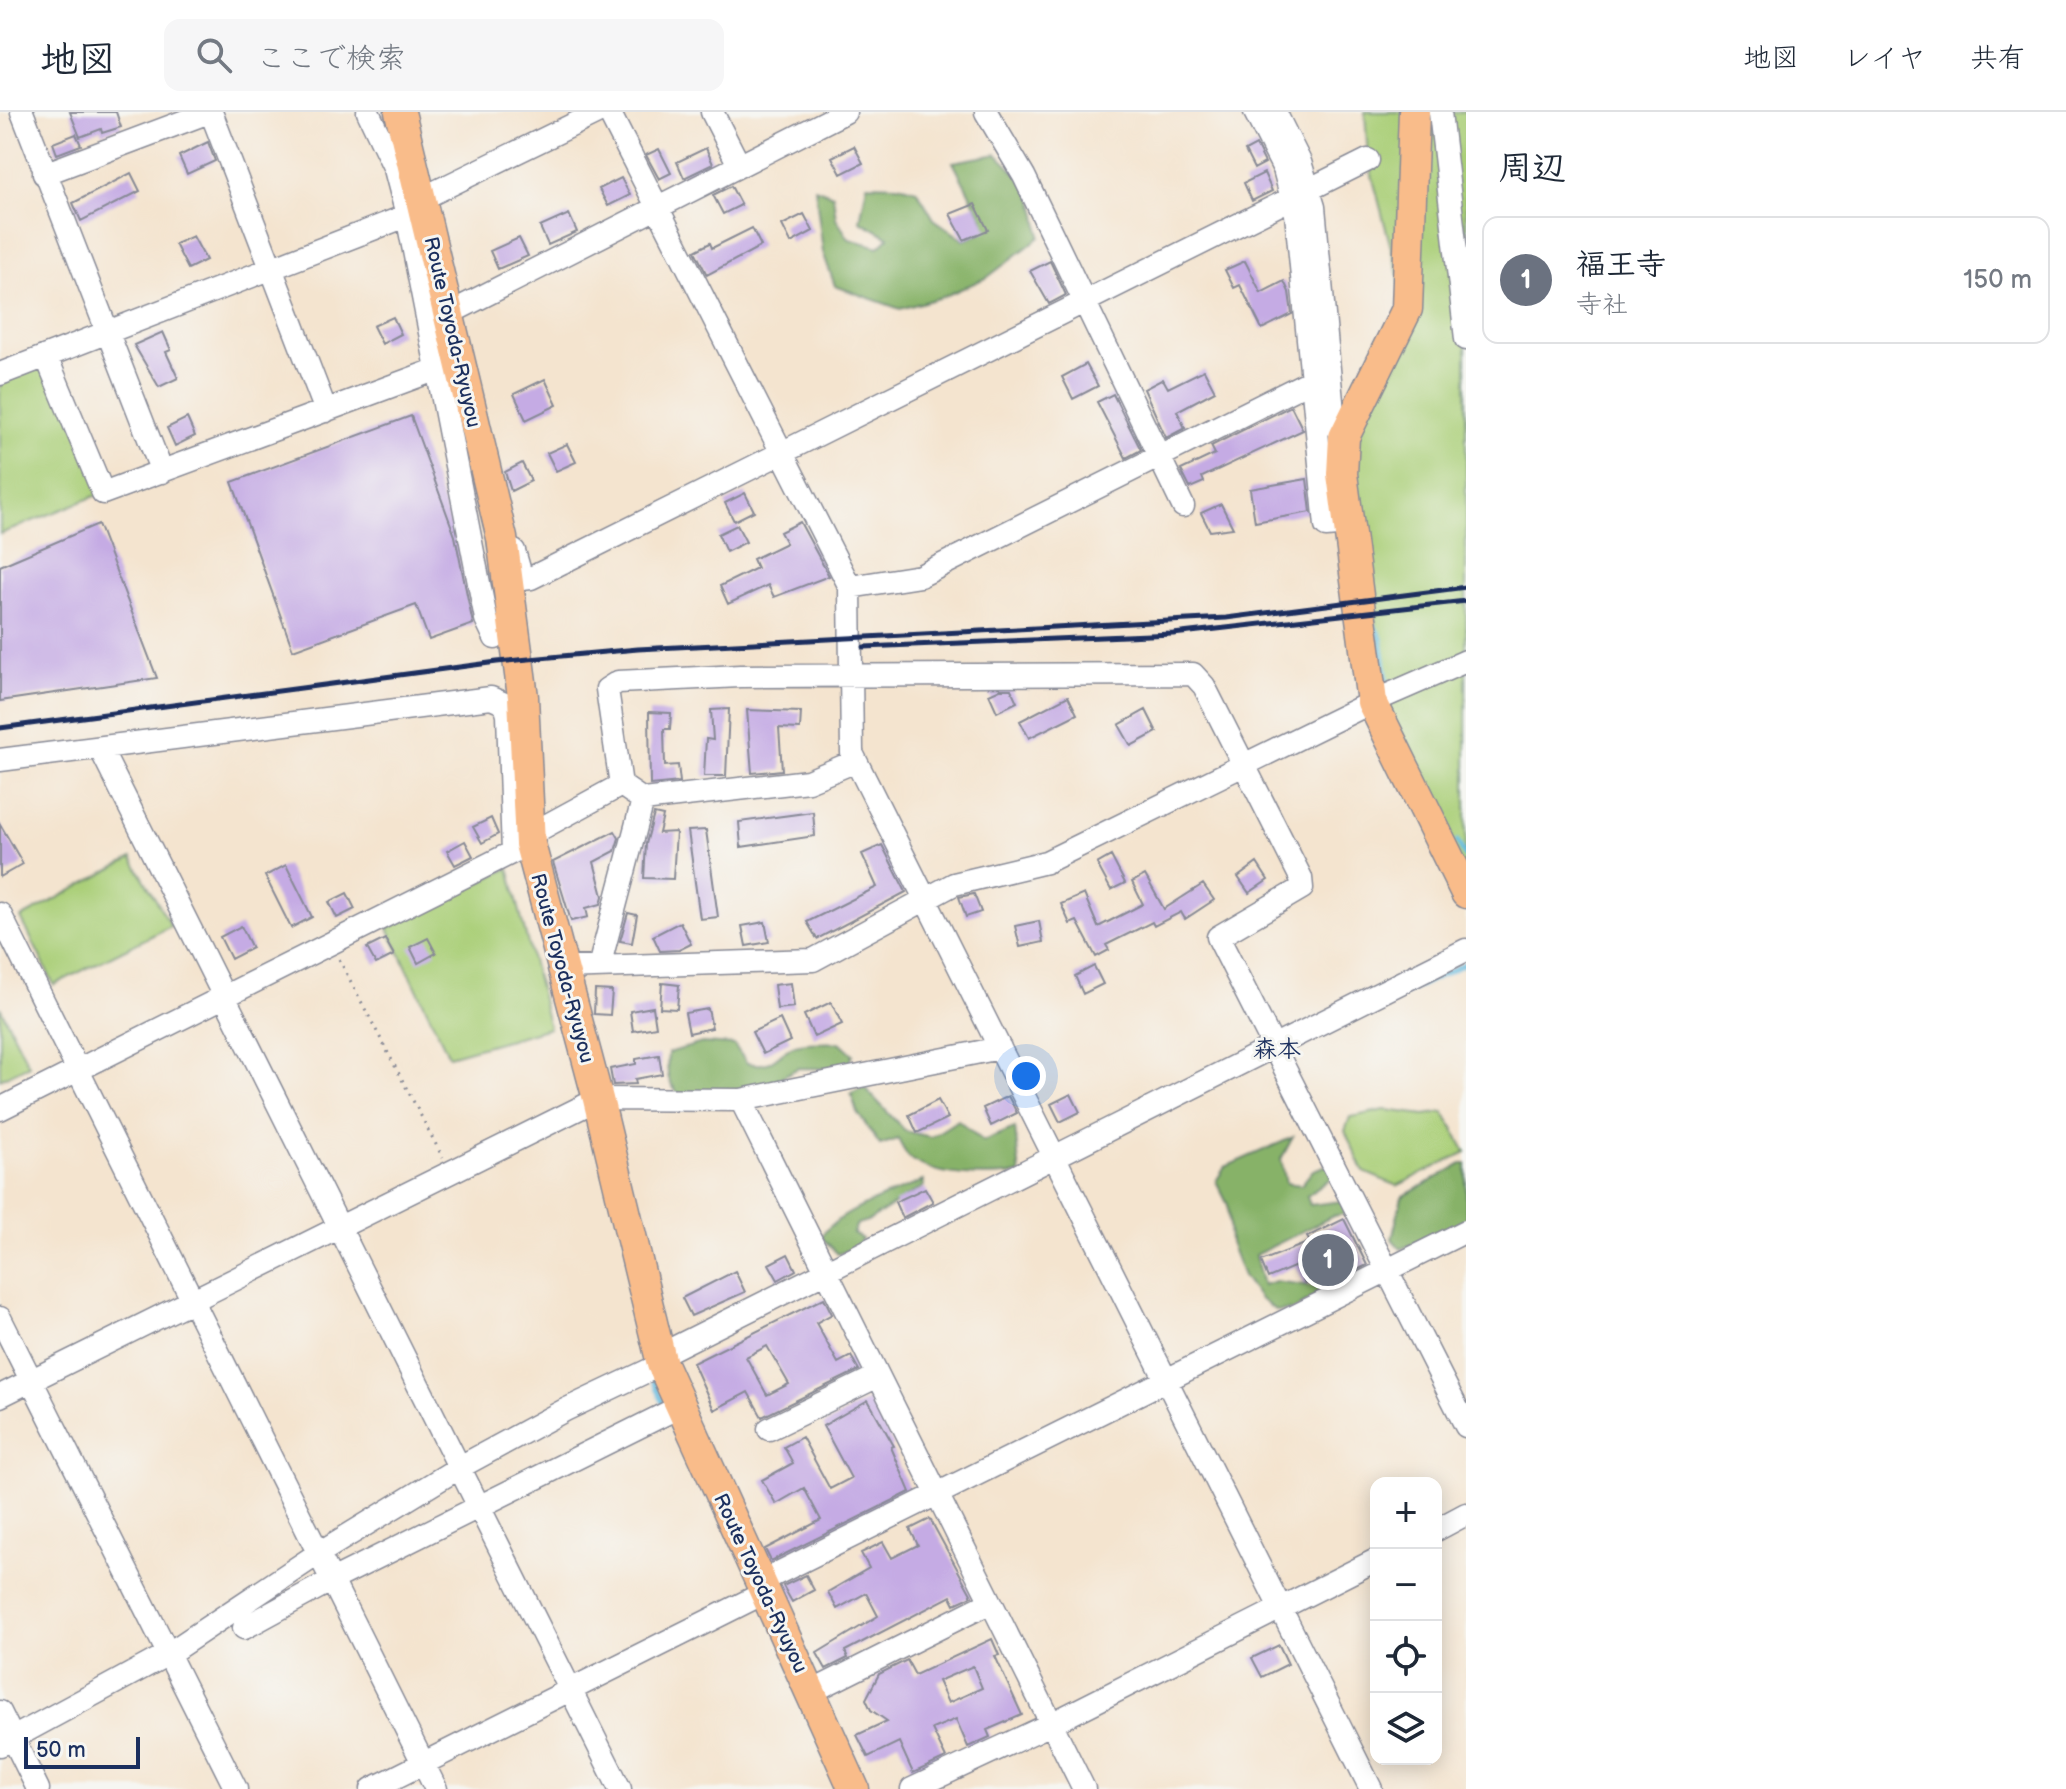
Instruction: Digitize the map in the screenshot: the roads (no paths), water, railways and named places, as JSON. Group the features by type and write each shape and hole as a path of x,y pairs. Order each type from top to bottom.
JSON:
{"main road":[{"name":"Route Toyoda-Ryuyou","path":"400,112 417,208 448,314 448,364 495,511 523,697 525,843 598,1099 661,1359 679,1407 854,1789"},
{"path":"1414,112 1407,309 1344,437 1342,474 1372,702 1466,893"}],"street":[{"path":"22,112 44,174 109,329 162,472"},
{"path":"44,174 210,112 326,411"},
{"path":"368,112 417,208 448,364 486,619 495,638"},
{"path":"0,374 417,208 599,112"},
{"path":"609,112 850,587 852,753 1052,1158 1132,1306 1166,1381 1371,1789"},
{"path":"712,112 739,165"},
{"path":"448,314 845,112"},
{"path":"986,112 1024,176 1183,506"},
{"path":"1255,112 1284,169 1314,207 1334,423 1344,437"},
{"path":"1275,112 1301,192 1312,380 1326,526 1348,524"},
{"path":"1440,112 1466,339"},
{"path":"495,511 506,510 518,572 522,579 531,578 1083,299 1368,160"},
{"path":"46,356 103,493 448,364"},
{"path":"850,587 920,576 1158,454 1312,380"},
{"path":"563,968 813,960 954,884 1046,862 1372,702 1466,661"},
{"path":"856,761 808,781 643,800 621,785 607,689 618,682 682,677 1193,674 1204,686 1301,878 1302,888 1218,937 1466,1426"},
{"path":"0,760 491,698 505,704 508,715 525,843"},
{"path":"100,748 620,1789"},
{"path":"0,1109 331,945 525,843 621,785"},
{"path":"599,967 643,800"},
{"path":"0,914 436,1789"},
{"path":"7,1742 168,1654 319,1553 460,1467 565,1410 826,1271 1466,950"},
{"path":"0,1396 598,1099 741,1100 1000,1048"},
{"path":"741,1100 1084,1789"},
{"path":"372,1789 571,1689 936,1493 1466,1231"},
{"path":"0,1318 236,1789"},
{"path":"769,1429 878,1376"},
{"path":"244,1628 332,1580 679,1407"},
{"path":"1442,1527 1466,1514"},
{"path":"912,1789 1051,1724 1370,1563"},
{"path":"811,1692 991,1602"},
{"path":"0,1712 7,1742 38,1789"}],"waterway":[{"path":"1375,627 1381,638 1388,688"},
{"path":"1457,841 1466,858"},
{"path":"1326,1032 1466,963"},
{"path":"651,1375 664,1406"},
{"path":"669,1419 699,1482"}],"railway":[{"path":"0,728 497,662 638,649 1226,618 1466,587"},
{"path":"864,647 1173,634 1466,601"}],"place":[{"name":"福王寺","path":"1328,1260"}],"district":[{"name":"森本","path":"1277,1049"}]}
